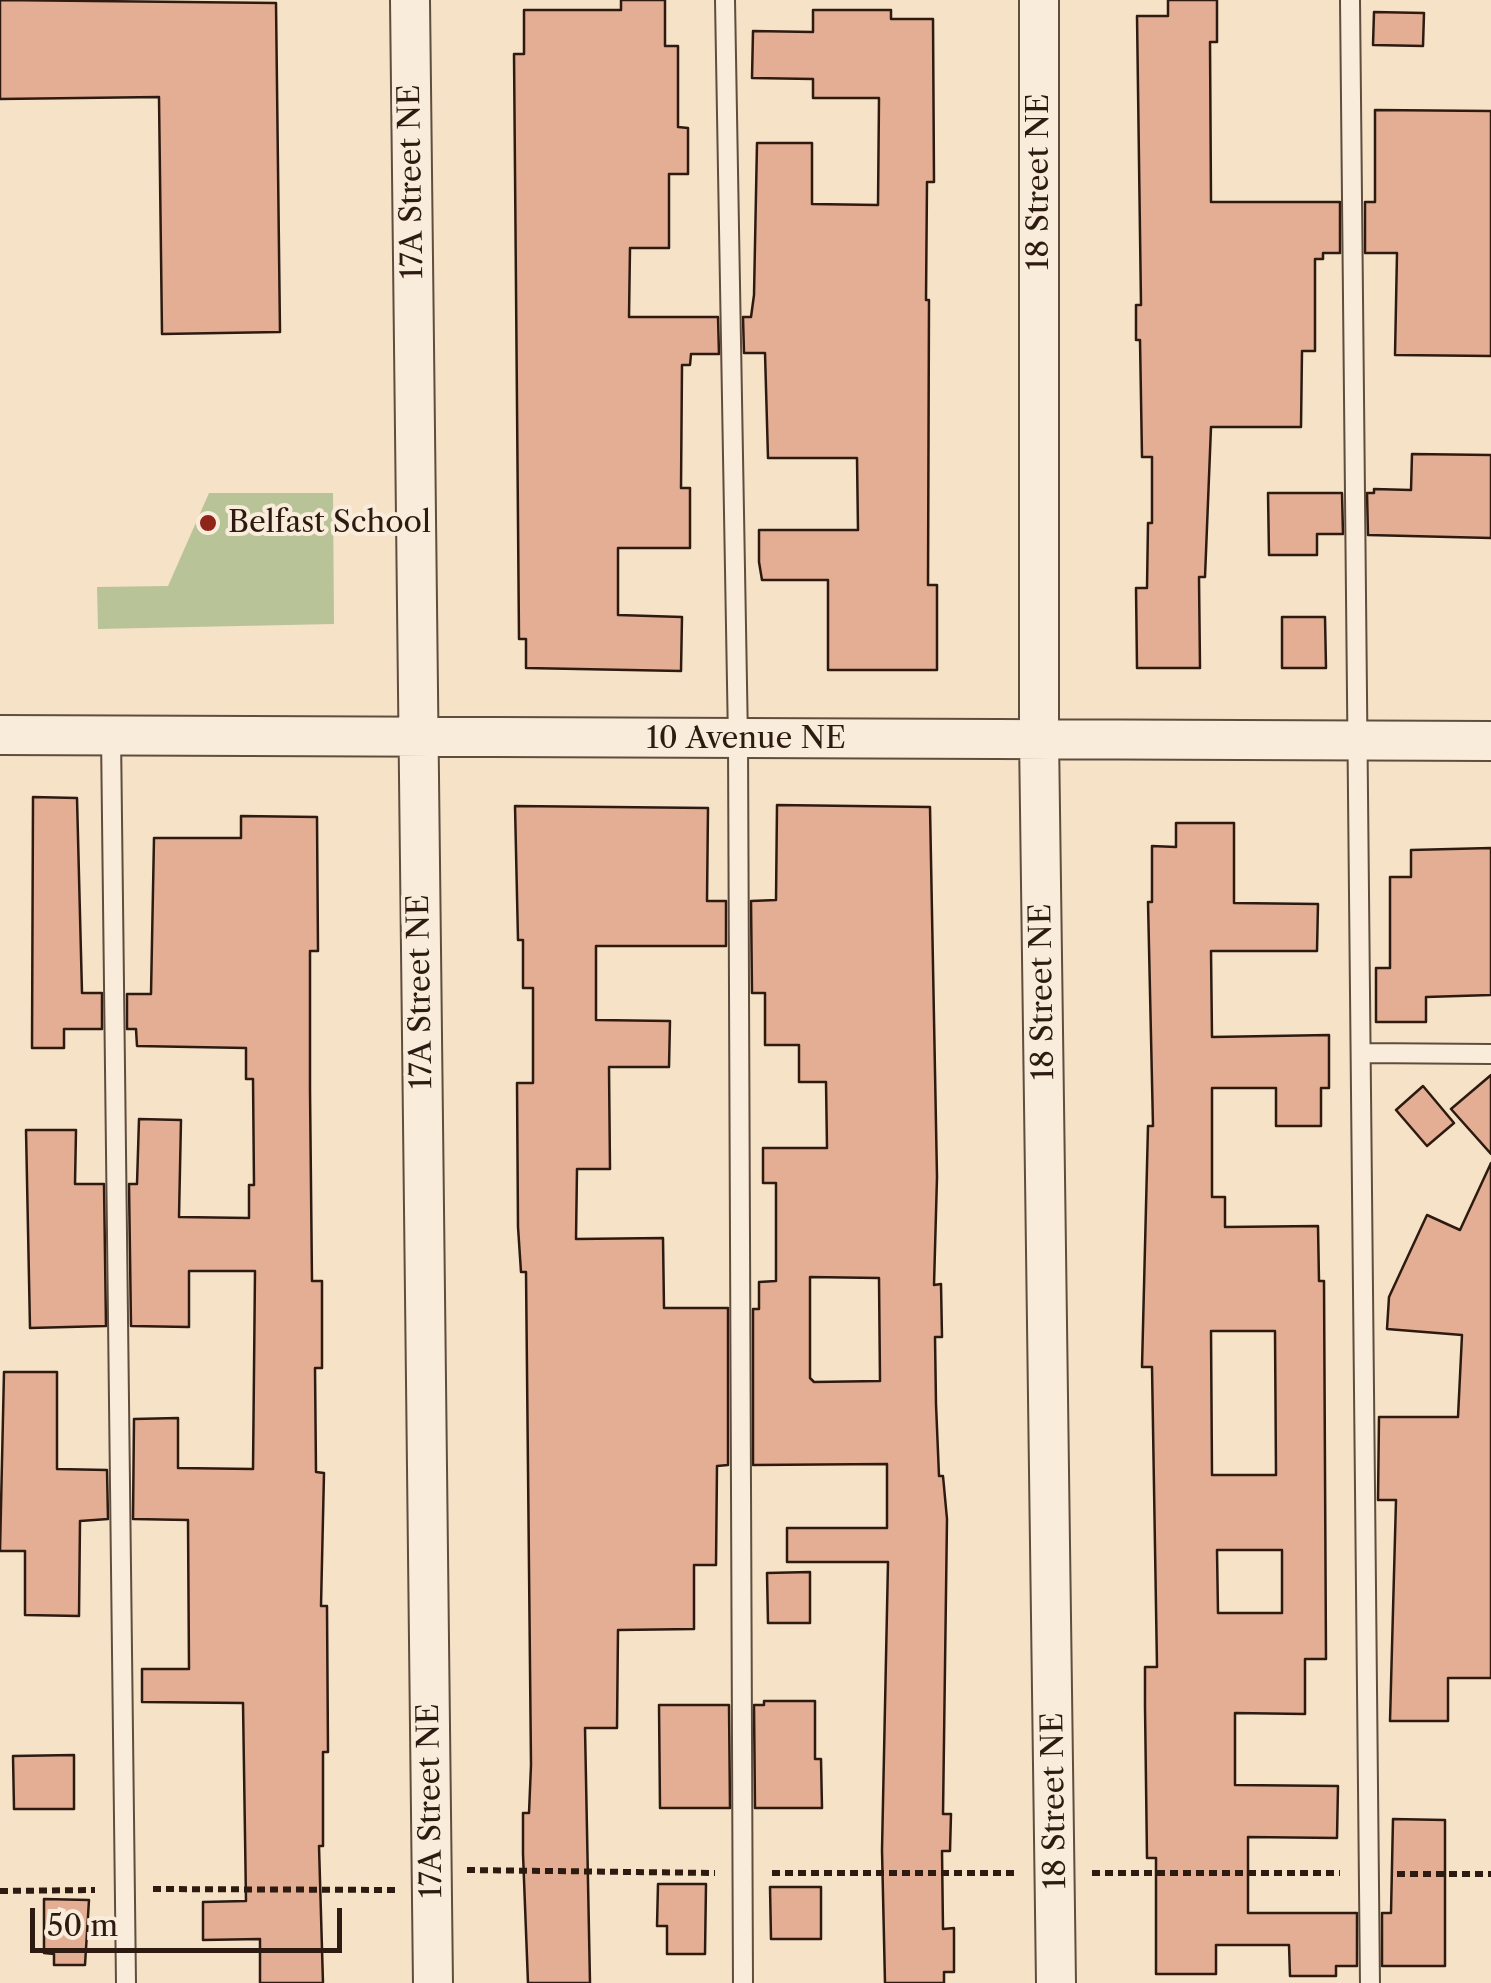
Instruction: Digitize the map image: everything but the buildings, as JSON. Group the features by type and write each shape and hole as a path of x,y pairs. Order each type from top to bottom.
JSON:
{"street":[{"name":"17A Street NE","path":"410,0 433,1983"},
{"name":"18 Street NE","path":"1040,0 1039,737 1056,1983"},
{"name":"10 Avenue NE","path":"0,734 738,740 1491,740"}],"lane":[{"path":"726,0 738,740 744,1983"},
{"path":"1350,0 1354,741 1362,1053 1370,1983"},
{"path":"111,734 126,1983"},
{"path":"1362,1053 1491,1054"}],"path":[{"path":"0,1890 396,1890 432,1870"},
{"path":"1056,1873 1491,1874"}],"green space":[{"path":"209,493 333,493 334,624 98,629 97,587 168,586"}],"place":[{"name":"Belfast School","path":"208,523"}]}
